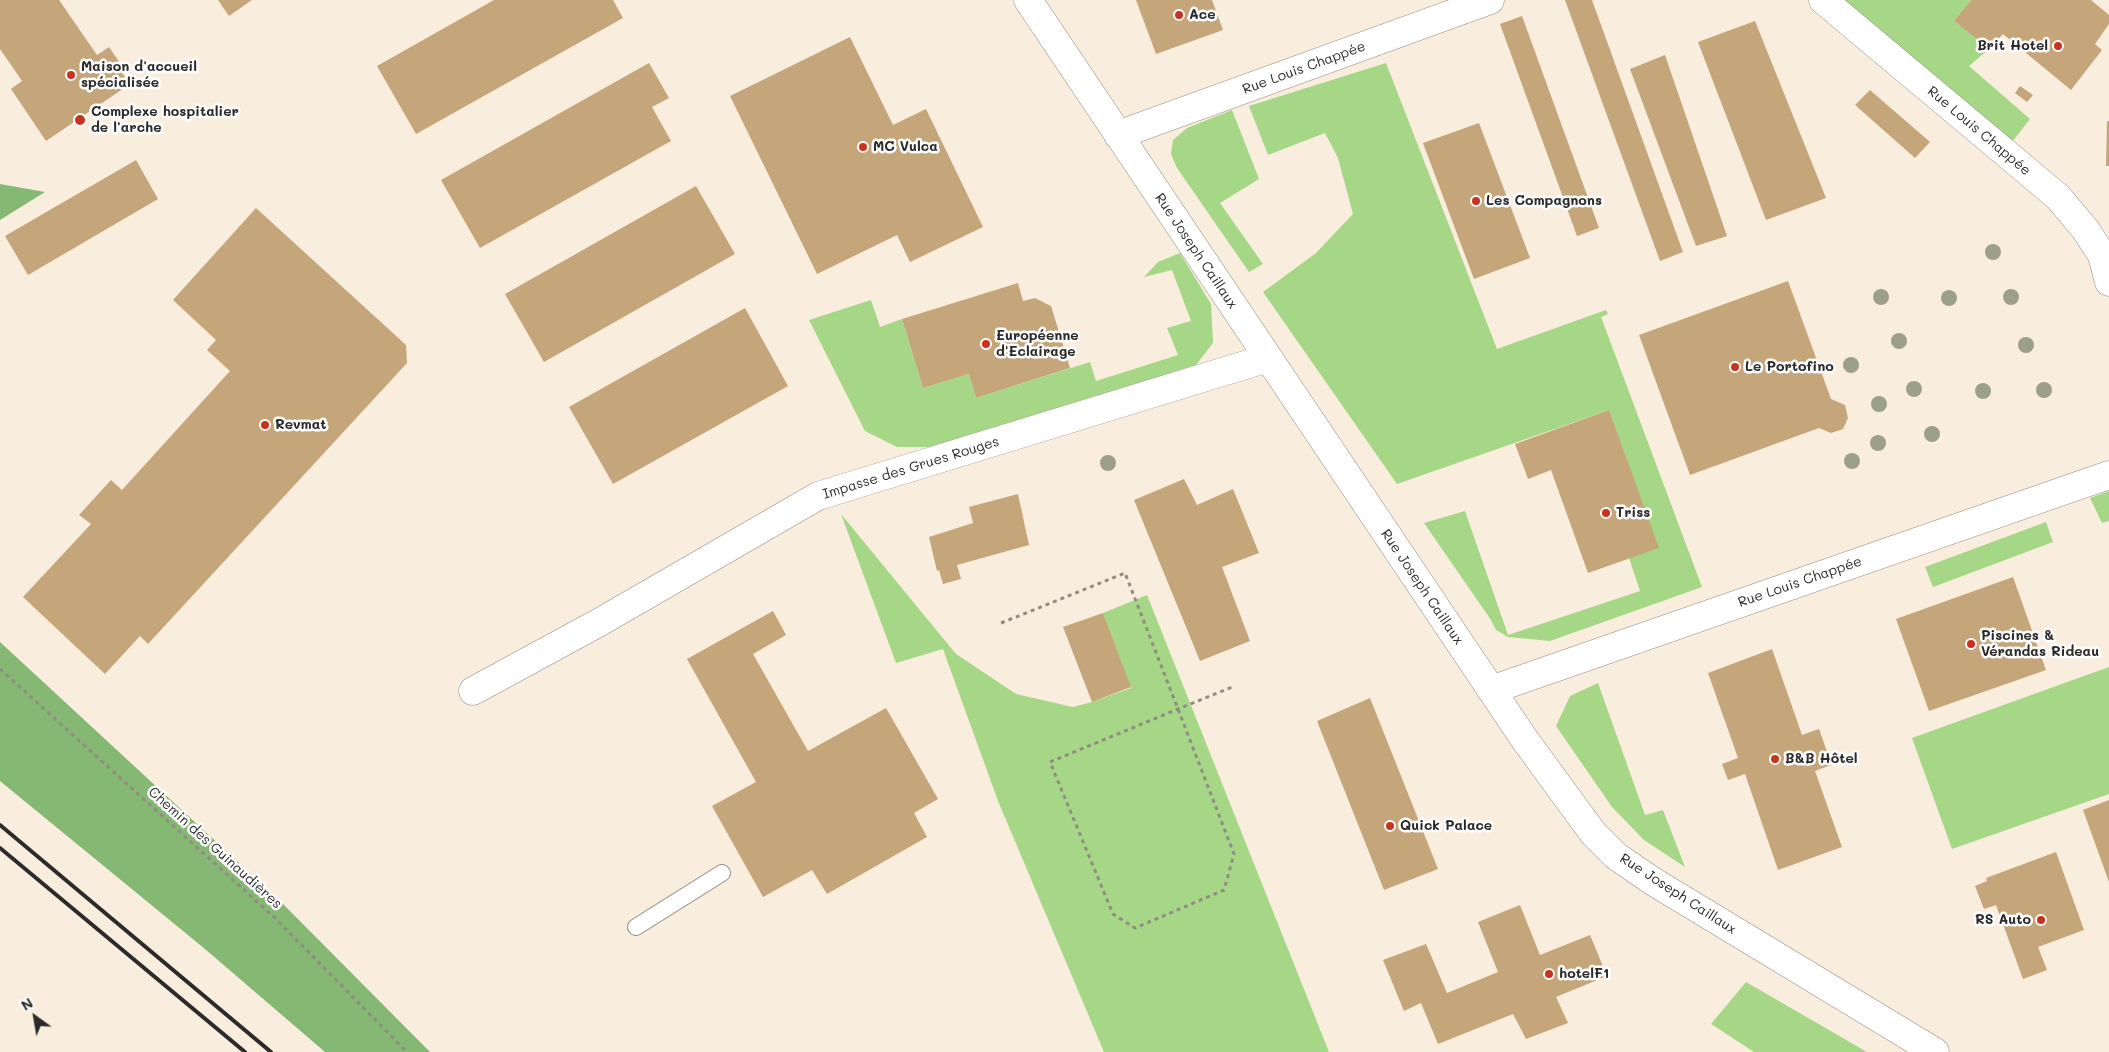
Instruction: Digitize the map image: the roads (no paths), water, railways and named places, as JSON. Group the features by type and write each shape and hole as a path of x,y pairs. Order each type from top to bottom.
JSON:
{"street":[{"name":"Rue Joseph Caillaux","path":"1028,0 1491,690 1593,833 1616,856 1654,882 1935,1052"},
{"name":"Rue Louis Chappée","path":"1118,135 1490,0"},
{"name":"Rue Louis Chappée","path":"1823,0 2058,197 2085,229 2102,255 2109,282"},
{"name":"Impasse des Grues Rouges","path":"473,691 600,622 818,496 1268,358"},
{"name":"Rue Louis Chappée","path":"1491,690 2109,475"}],"lane":[{"path":"636,927 722,873"}],"railway":[{"path":"0,825 271,1052"},
{"path":"0,848 245,1052"}],"place":[{"name":"Ace","path":"1179,15"},
{"name":"Brit Hotel","path":"2058,46"},
{"name":"Maison d'accueil spécialisée","path":"71,75"},
{"name":"Complexe hospitalier de l'arche","path":"80,120"},
{"name":"MC Vulca","path":"863,147"},
{"name":"Les Compagnons","path":"1476,201"},
{"name":"Européenne d'Eclairage","path":"986,344"},
{"name":"Le Portofino","path":"1735,367"},
{"name":"Revmat","path":"265,425"},
{"name":"Triss","path":"1606,513"},
{"name":"Piscines & Vérandas Rideau","path":"1971,644"},
{"name":"B&B Hôtel","path":"1775,759"},
{"name":"Quick Palace","path":"1390,826"},
{"name":"RS Auto","path":"2041,920"},
{"name":"hotelF1","path":"1549,974"}]}
